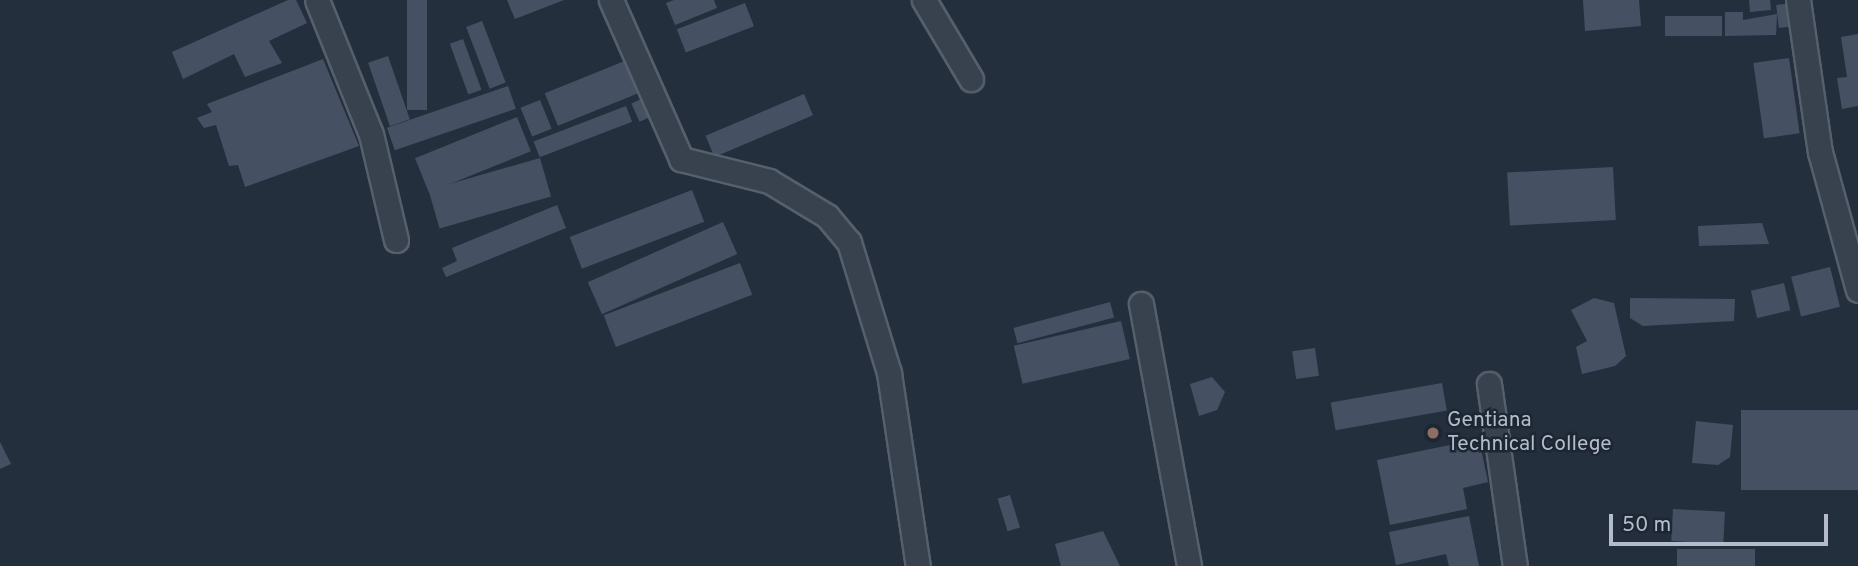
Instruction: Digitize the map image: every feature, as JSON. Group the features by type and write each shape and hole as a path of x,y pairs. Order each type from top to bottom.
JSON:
{"street":[{"path":"317,0 371,134 396,240"},
{"path":"611,0 681,159 769,181 827,216 849,242 889,373 918,566"},
{"path":"924,0 971,79"},
{"path":"1798,0 1820,152 1858,290"},
{"path":"1142,304 1189,566"},
{"path":"1489,384 1515,566"}],"building":[{"path":"288,0 296,0 307,23 269,41 282,63 245,77 234,54 183,79 172,52"},
{"path":"407,0 427,0 427,110 407,110"},
{"path":"507,0 564,0 515,19"},
{"path":"674,0 714,0 717,8 675,25 666,3"},
{"path":"1583,0 1639,0 1641,26 1585,31"},
{"path":"1749,0 1770,0 1771,10 1750,12"},
{"path":"745,3 754,26 686,53 677,29"},
{"path":"1793,3 1796,26 1779,28 1776,5"},
{"path":"1725,12 1743,12 1743,20 1777,14 1776,35 1725,36"},
{"path":"1665,16 1722,16 1722,36 1665,36"},
{"path":"482,21 506,83 490,89 466,27"},
{"path":"1858,34 1858,106 1842,109 1837,78 1847,77 1841,37"},
{"path":"463,39 481,90 468,95 450,44"},
{"path":"388,56 410,119 390,126 368,63"},
{"path":"632,58 645,90 558,126 545,93"},
{"path":"1789,58 1800,133 1764,138 1753,63"},
{"path":"323,59 359,146 245,187 238,165 229,166 216,125 204,128 197,118 212,112 207,104"},
{"path":"508,86 516,109 395,150 387,128"},
{"path":"804,94 813,115 714,157 706,136"},
{"path":"646,97 654,115 640,122 631,104"},
{"path":"540,100 552,129 532,137 521,108"},
{"path":"626,106 632,122 540,157 534,141"},
{"path":"517,117 531,151 429,193 415,158"},
{"path":"540,158 551,196 440,228 428,190"},
{"path":"1613,167 1616,220 1510,225 1507,173"},
{"path":"692,190 704,222 582,269 570,237"},
{"path":"557,205 566,228 446,277 442,268 457,261 452,248"},
{"path":"723,222 737,254 602,314 588,282"},
{"path":"1762,223 1769,244 1699,246 1698,226"},
{"path":"740,263 752,295 616,347 604,315"},
{"path":"1830,267 1840,307 1801,316 1791,277"},
{"path":"1784,283 1790,310 1757,318 1751,291"},
{"path":"1594,298 1614,303 1626,356 1615,366 1582,374 1576,347 1587,341 1571,310"},
{"path":"1630,298 1735,299 1734,321 1643,326 1630,318"},
{"path":"1110,302 1114,317 1018,343 1013,328"},
{"path":"1121,321 1130,359 1023,384 1014,346"},
{"path":"1315,348 1319,376 1296,379 1292,351"},
{"path":"1212,377 1225,392 1217,410 1199,416 1190,384"},
{"path":"1442,383 1447,411 1336,430 1331,403"},
{"path":"1741,410 1858,410 1858,490 1741,490"},
{"path":"1696,421 1733,425 1730,457 1718,465 1692,463"},
{"path":"1479,439 1488,482 1463,488 1467,509 1390,525 1377,460"},
{"path":"0,442 11,464 0,469"},
{"path":"1010,495 1020,528 1008,531 998,499"},
{"path":"1673,509 1725,512 1723,544 1671,541"},
{"path":"1469,516 1479,566 1449,566 1446,554 1396,565 1389,532"},
{"path":"1103,531 1120,566 1061,566 1055,544"},
{"path":"1677,549 1755,549 1755,566 1677,566"}],"place":[{"name":"Gentiana Technical College","path":"1433,433"}]}
